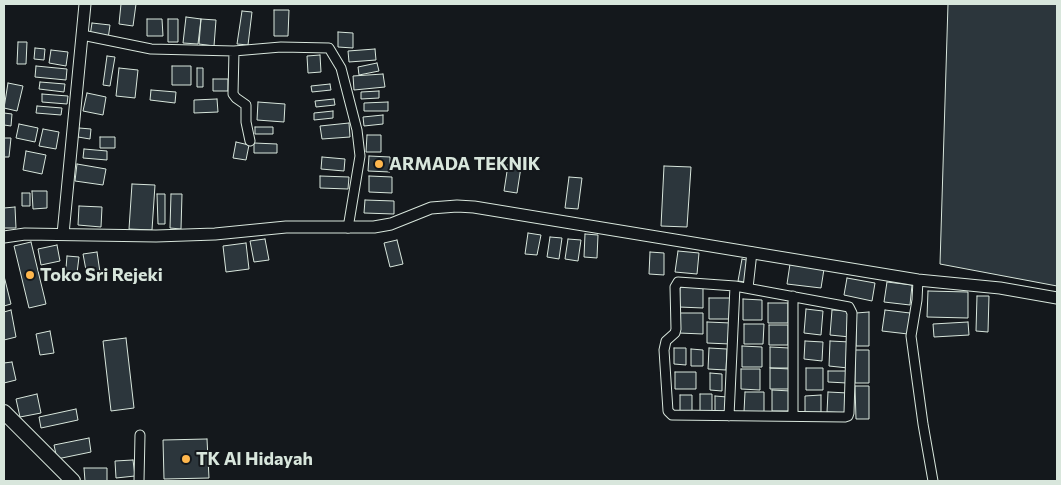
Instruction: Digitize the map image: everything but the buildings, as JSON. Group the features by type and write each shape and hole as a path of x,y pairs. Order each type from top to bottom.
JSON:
{"main road":[{"path":"4,412 73,481"}],"street":[{"path":"63,234 85,4"},
{"path":"82,34 137,48 151,49 234,51 281,47 329,48 341,68 357,130 360,156 348,228"},
{"path":"234,51 233,94 246,105 246,122 250,141"},
{"path":"4,237 24,234 156,236 215,234 286,227 374,228 431,208 457,206 474,207 918,280 1000,288 1057,298"},
{"path":"748,288 752,252"},
{"path":"918,280 911,336 932,481"},
{"path":"678,282 748,288 846,306 851,310 849,413 845,417 676,416 669,413 664,350 666,341 675,333 676,329 675,287 678,282"},
{"path":"729,416 735,286"},
{"path":"792,416 793,296"},
{"path":"139,481 140,435"}],"place":[{"name":"ARMADA TEKNIK","path":"379,164"},
{"name":"Toko Sri Rejeki","path":"30,275"},
{"name":"TK Al Hidayah","path":"186,459"}]}
